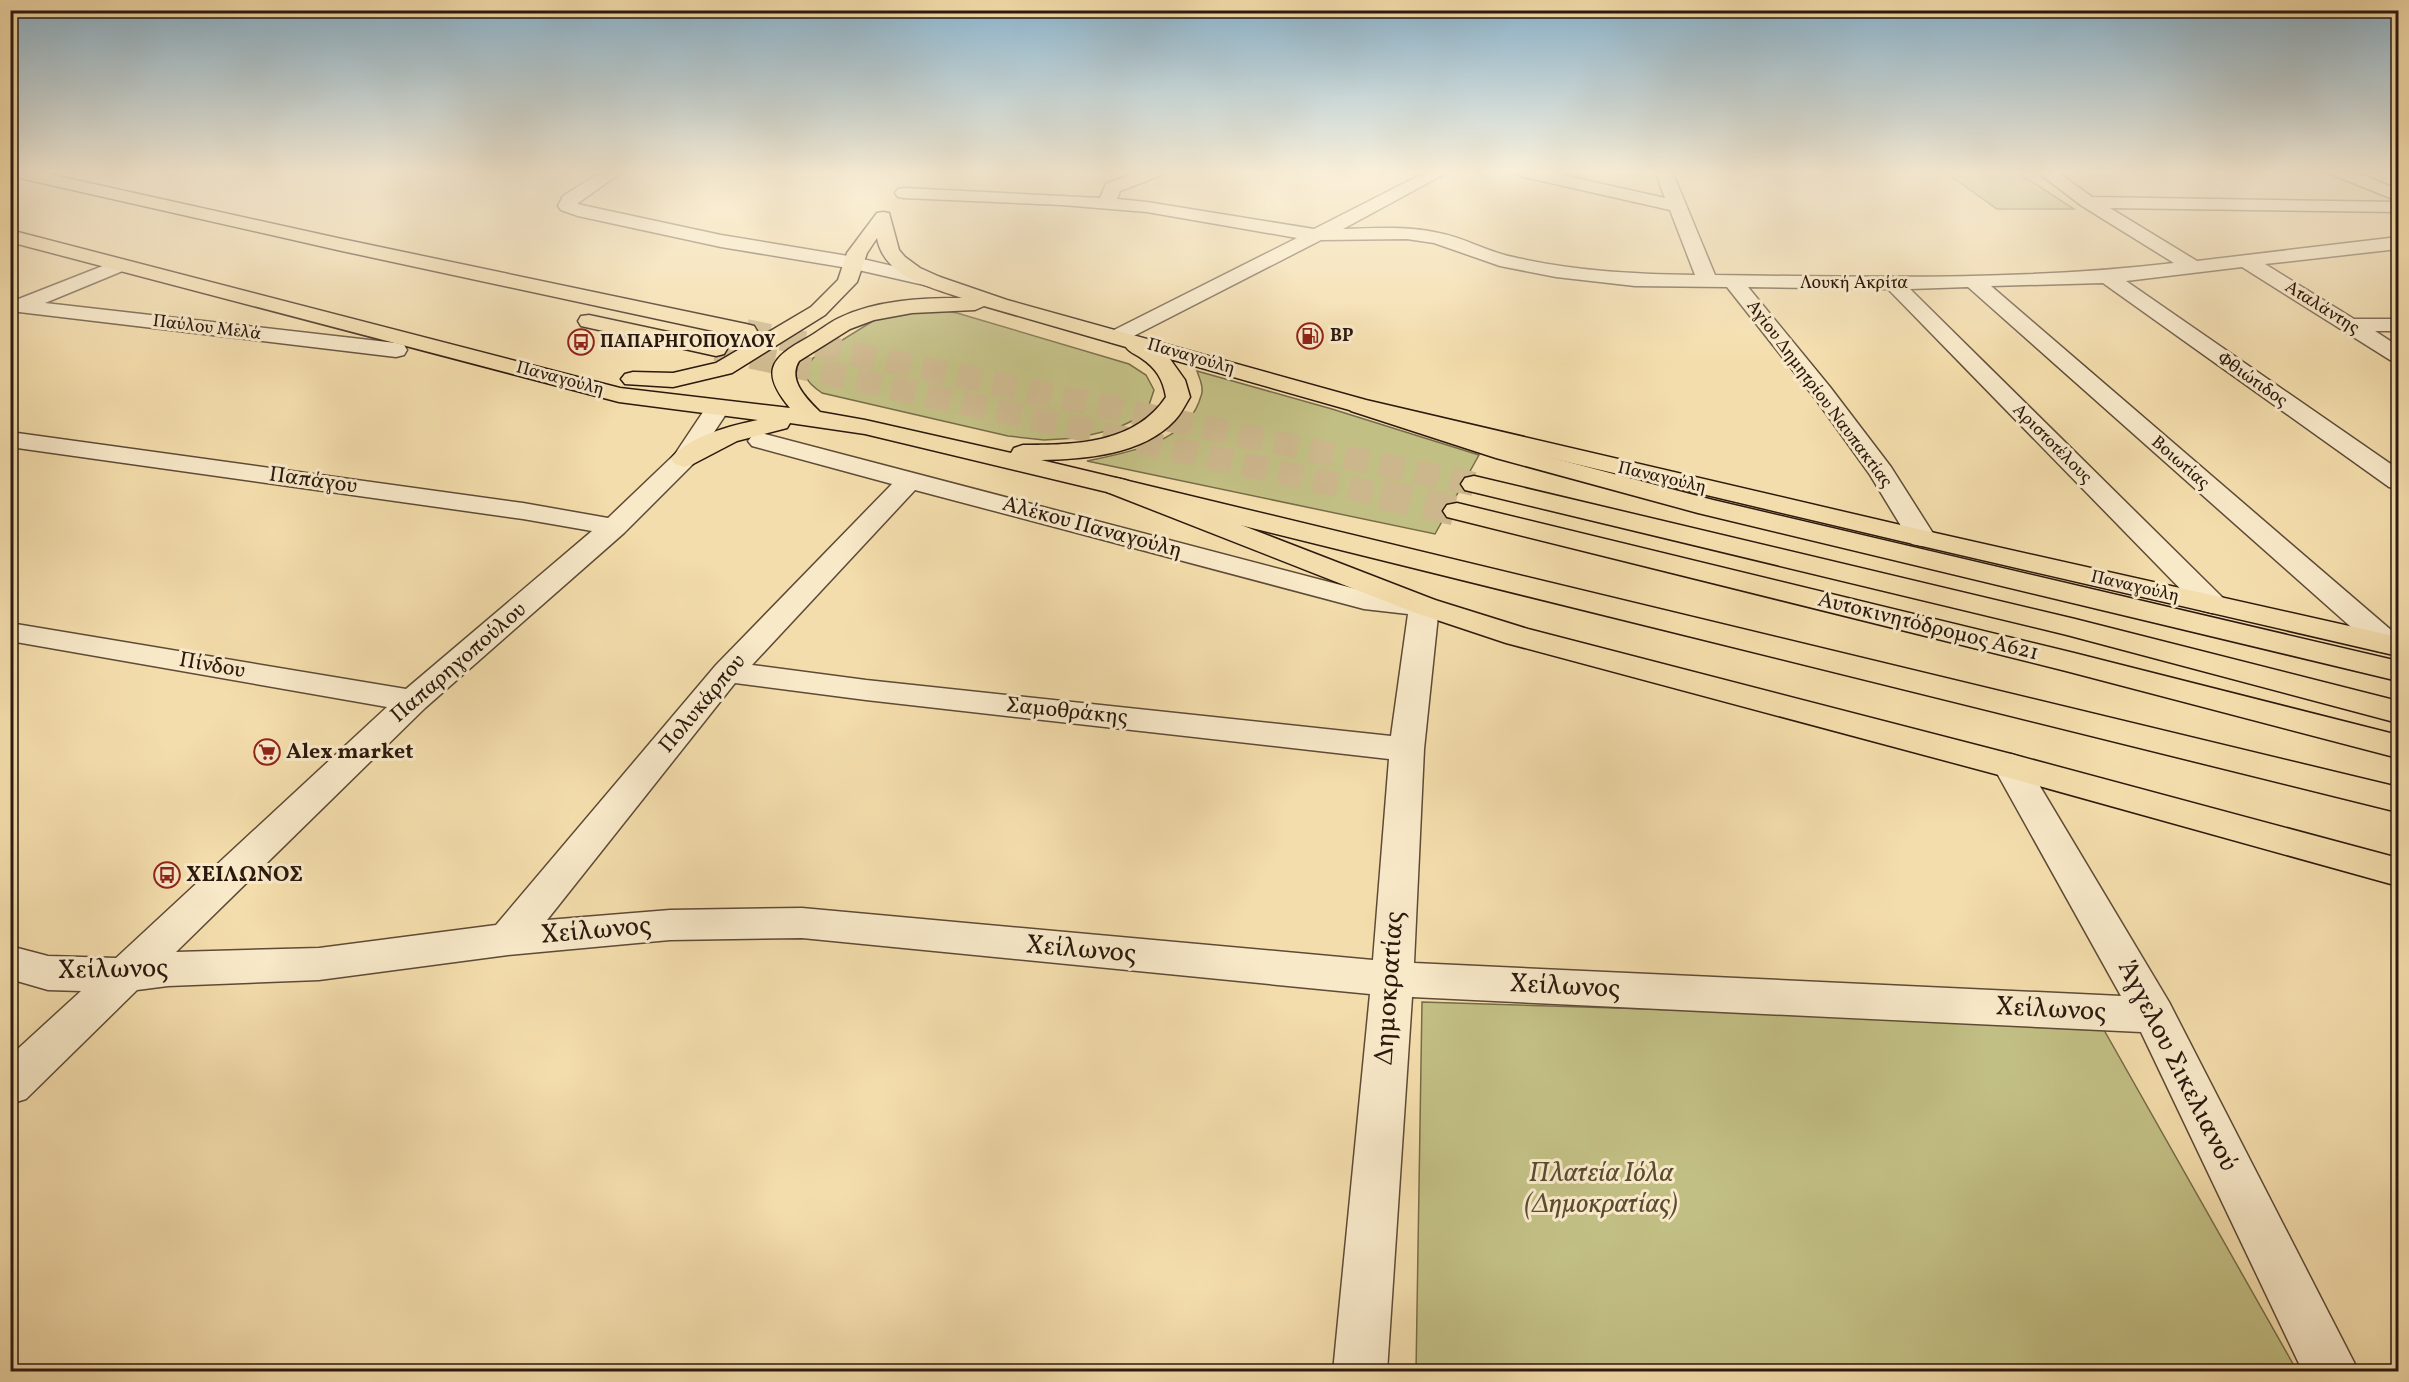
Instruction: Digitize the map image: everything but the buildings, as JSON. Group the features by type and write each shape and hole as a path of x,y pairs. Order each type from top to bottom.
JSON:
{"main road":[{"name":"Παναγούλη","path":"78,235 639,381 690,378 724,368 855,286"},
{"path":"299,235 746,331"},
{"path":"850,321 857,253 870,235"},
{"name":"Παναγούλη","path":"887,235 890,251 913,272 933,280 1000,304 1360,406 1922,538 2394,645"},
{"name":"Παναγούλη","path":"10,236 619,395 812,418 865,427 1116,486"},
{"path":"855,286 928,293 1000,304"},
{"path":"812,418 789,392 784,370 786,362 792,356 850,321 892,309 917,306 1000,304"},
{"path":"564,315 716,349"},
{"path":"967,452 1041,453 1099,447 1147,430 1164,419 1178,397 1176,383 1170,372 1142,350 1118,336"},
{"path":"718,408 739,359"},
{"path":"1360,406 1505,453 1708,507 2398,671"},
{"path":"684,459 701,446 727,435 812,418"},
{"name":"Αυτοκινητόδρομος Α621","path":"1474,484 2075,628 2398,712"},
{"path":"1116,486 1424,606 1517,636 2011,766 2398,872"},
{"path":"1116,486 2398,800"},
{"name":"Αυτοκινητόδρομος Α621","path":"1457,511 2074,663 2398,747"}],"street":[{"name":"Παναγούλη","path":"695,235 721,241 744,260 855,286 933,280"},
{"path":"1118,336 1312,235"},
{"name":"Λουκή Ακρίτα","path":"1422,235 1438,238 1486,256 1556,271 1635,280 1733,282 1893,283 2107,277 2398,243"},
{"path":"1689,235 1708,281"},
{"path":"2143,235 2194,267"},
{"name":"Αταλάντης","path":"2246,261 2398,355"},
{"path":"15,307 118,266"},
{"name":"Φθιώτιδος","path":"2107,277 2398,481"},
{"name":"Βοιωτίας","path":"1973,281 2394,645"},
{"name":"Αγίου Δημητρίου Ναυπακτίας","path":"1733,282 1822,392 1882,473 1922,538"},
{"name":"Αριστοτέλους","path":"1893,283 2212,604"},
{"name":"Παύλου Μελά","path":"15,307 396,351"},
{"path":"2349,325 2398,325"},
{"name":"Παπαρηγοπούλου","path":"10,1085 413,701 614,527 684,459 718,408"},
{"name":"Παπάγου","path":"10,439 523,511 614,527"},
{"name":"Αλέκου Παναγούλη","path":"761,441 1375,603 1424,606"},
{"name":"Πολυκάρπου","path":"508,939 728,672 911,480"},
{"name":"Δημοκρατίας","path":"1360,1371 1392,979 1407,749 1424,606"},
{"name":"Πίνδου","path":"10,632 413,701"},
{"name":"Σαμοθράκης","path":"728,672 877,691 1407,749"},
{"name":"Άγγελου Σικελιανού","path":"2011,766 2154,1015 2332,1371"},
{"name":"Χείλωνος","path":"10,962 48,973 125,975 168,969 319,964 508,939 670,925 802,923 1392,979 2154,1015"}],"green space":[{"path":"934,309 957,313 1129,364 1146,375 1154,390 1148,408 1134,420 1115,429 1077,438 1044,440 1008,436 822,393 809,382 806,374 813,358 873,321 893,314"},
{"path":"1197,371 1332,409 1479,455 1435,534 1087,461 1135,450 1167,437 1180,428 1191,416 1202,394 1202,384"},
{"name":"Πλατεία Ιόλα (Δημοκρατίας)","path":"1422,1002 2100,1023 2297,1371 1416,1372"}],"tunnel":[{"path":"746,331 1474,484"},
{"path":"716,349 1388,496"},
{"path":"1381,494 1457,511"}],"place":[{"name":"BP","path":"1310,336"},
{"name":"ΠΑΠΑΡΗΓΟΠΟΥΛΟΥ","path":"581,342"},
{"name":"Alex market","path":"267,752"},
{"name":"ΧΕΙΛΩΝΟΣ","path":"167,875"}]}
